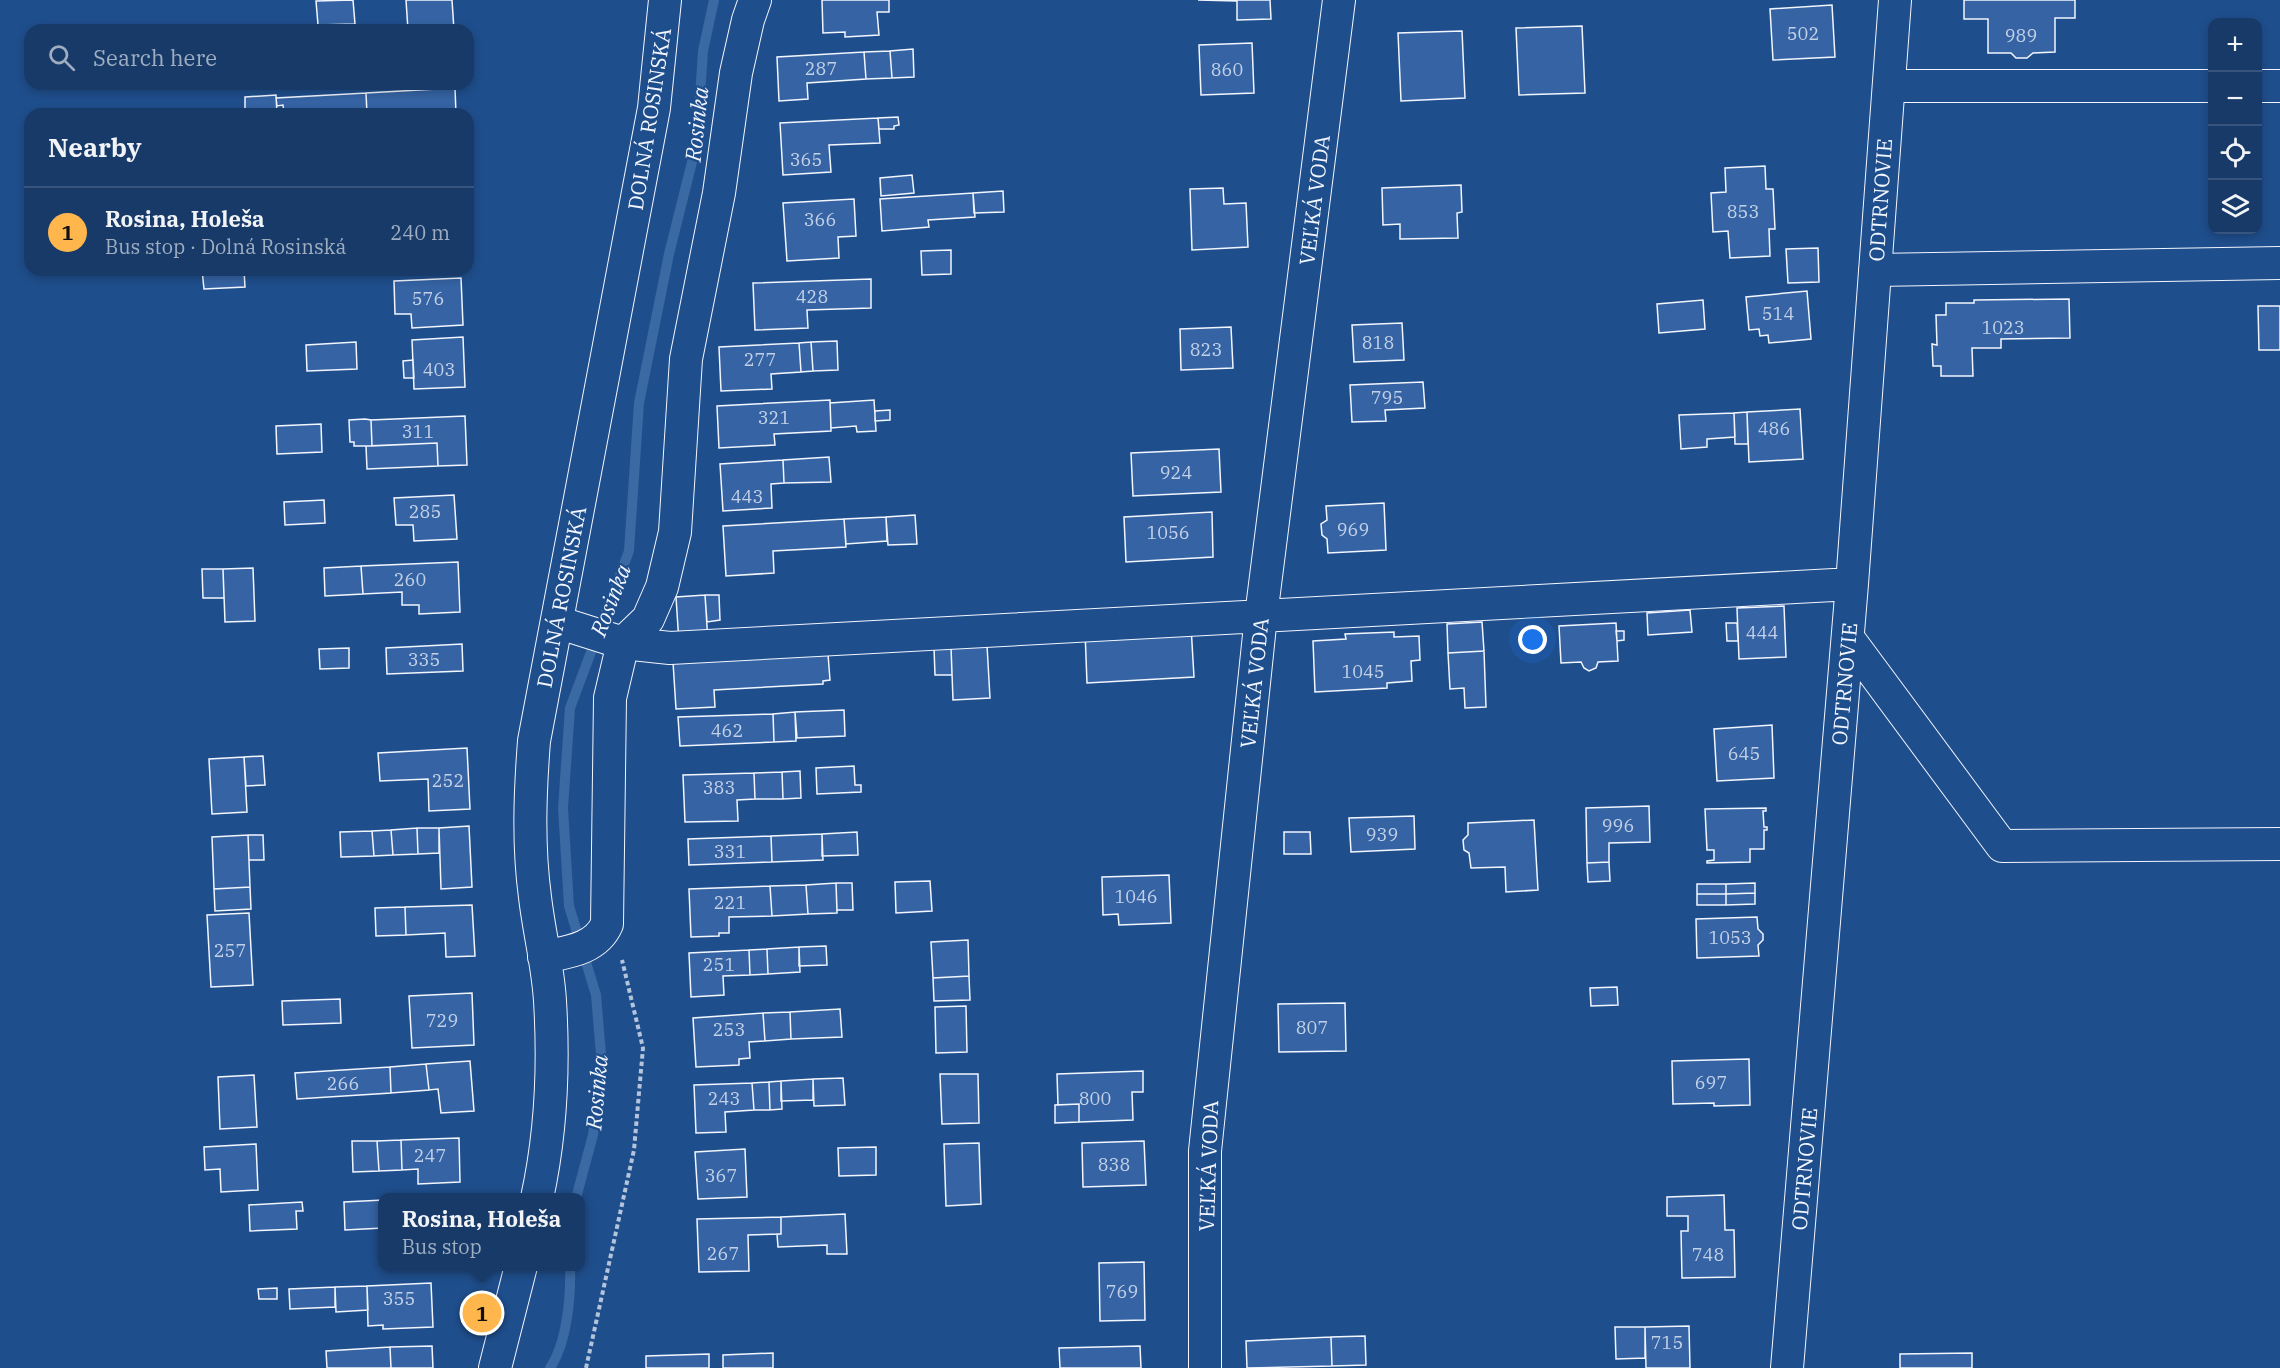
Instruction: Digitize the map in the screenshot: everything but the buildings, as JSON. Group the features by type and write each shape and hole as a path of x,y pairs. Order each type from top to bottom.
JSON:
{"street":[{"name":"DOLNÁ ROSINSKÁ","path":"537,1193 550,1092 552,1044 550,998 577,946 534,897 530,790 534,741 654,108 665,0"},
{"path":"606,638 648,619 662,587 675,532 686,359 719,193 736,73 755,0"},
{"name":"VEĽKÁ VODA","path":"1205,1368 1204,1151 1261,616 1340,0"},
{"name":"ODTRNOVIE","path":"1787,1368 1848,638 1895,0"},
{"path":"1888,86 2208,86"},
{"path":"2262,86 2280,86"},
{"path":"1875,270 2280,263"},
{"path":"557,622 606,638 670,648 1852,584"},
{"path":"577,946 607,924 609,913 607,836 610,698 606,638"},
{"path":"1848,638 2002,846 2280,844"},
{"path":"495,1368 521,1271"}],"path":[{"path":"577,946 620,950 643,1047 634,1150 586,1368"}],"waterway":[{"name":"Rosinka","path":"577,1193 593,1135 602,1066 596,995 569,906 563,808 570,708 629,551 639,403 669,254 697,142 703,51 714,0"},
{"name":"Rosinka","path":"550,1368 556,1358 567,1319 570,1271"}],"place":[{"name":"Rosina, Holeša","path":"482,1313"}]}
